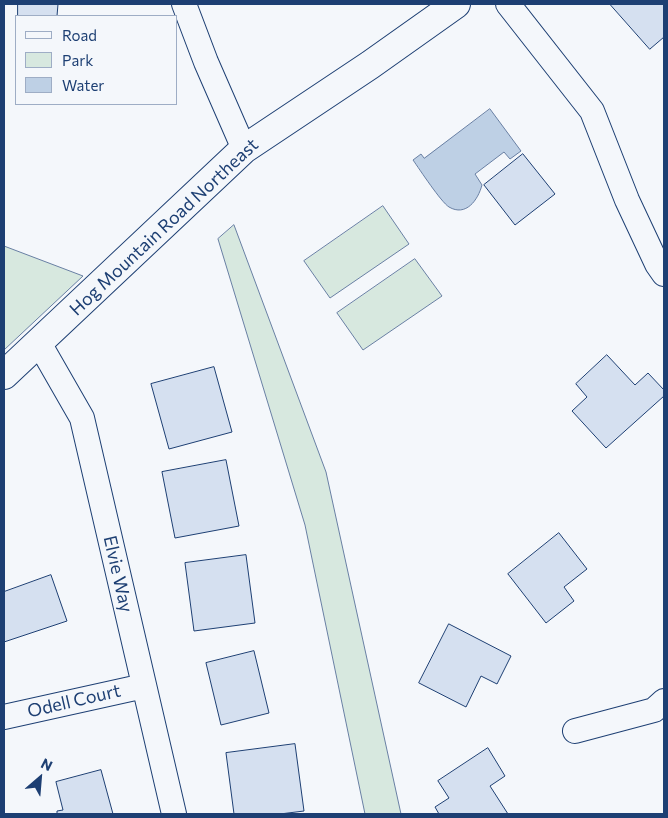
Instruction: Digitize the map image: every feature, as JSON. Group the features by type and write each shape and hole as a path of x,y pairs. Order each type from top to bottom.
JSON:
{"street":[{"path":"184,4 206,62 244,149"},
{"name":"Hog Mountain Road Northeast","path":"4,375 244,149 370,65 456,4"},
{"path":"508,4 592,111 627,200 657,264 664,274"},
{"name":"Elvie Way","path":"39,343 82,418 174,814"},
{"name":"Odell Court","path":"4,717 144,686"},
{"path":"575,731 654,710 664,701"}],"green space":[{"path":"383,206 409,244 330,298 304,261"},
{"path":"234,225 326,472 401,814 365,814 305,525 218,239"},
{"path":"4,246 83,276 4,350"},
{"path":"415,259 442,296 363,350 337,313"}],"water":[{"path":"490,109 521,151 510,159 504,152 475,174 482,185 478,196 466,208 455,210 441,199 413,160 421,154 424,158"}],"building":[{"path":"18,4 58,4 57,15 18,15"},
{"path":"610,4 664,4 664,37 650,49"},
{"path":"523,154 555,194 515,225 484,185"},
{"path":"607,355 635,385 648,373 664,390 664,396 606,448 572,411 587,397 576,384"},
{"path":"214,367 232,432 169,449 151,384"},
{"path":"226,460 239,526 175,538 162,472"},
{"path":"559,533 587,569 564,587 574,601 546,623 508,574"},
{"path":"246,555 255,623 194,631 185,563"},
{"path":"51,575 67,621 4,642 4,592"},
{"path":"449,624 511,656 497,684 481,676 466,707 419,683"},
{"path":"254,651 269,713 221,725 206,663"},
{"path":"295,744 304,811 280,814 234,814 226,753"},
{"path":"488,748 505,776 490,786 508,814 439,814 435,807 449,798 438,781"},
{"path":"101,770 113,814 57,814 57,811 63,810 56,782"}]}
